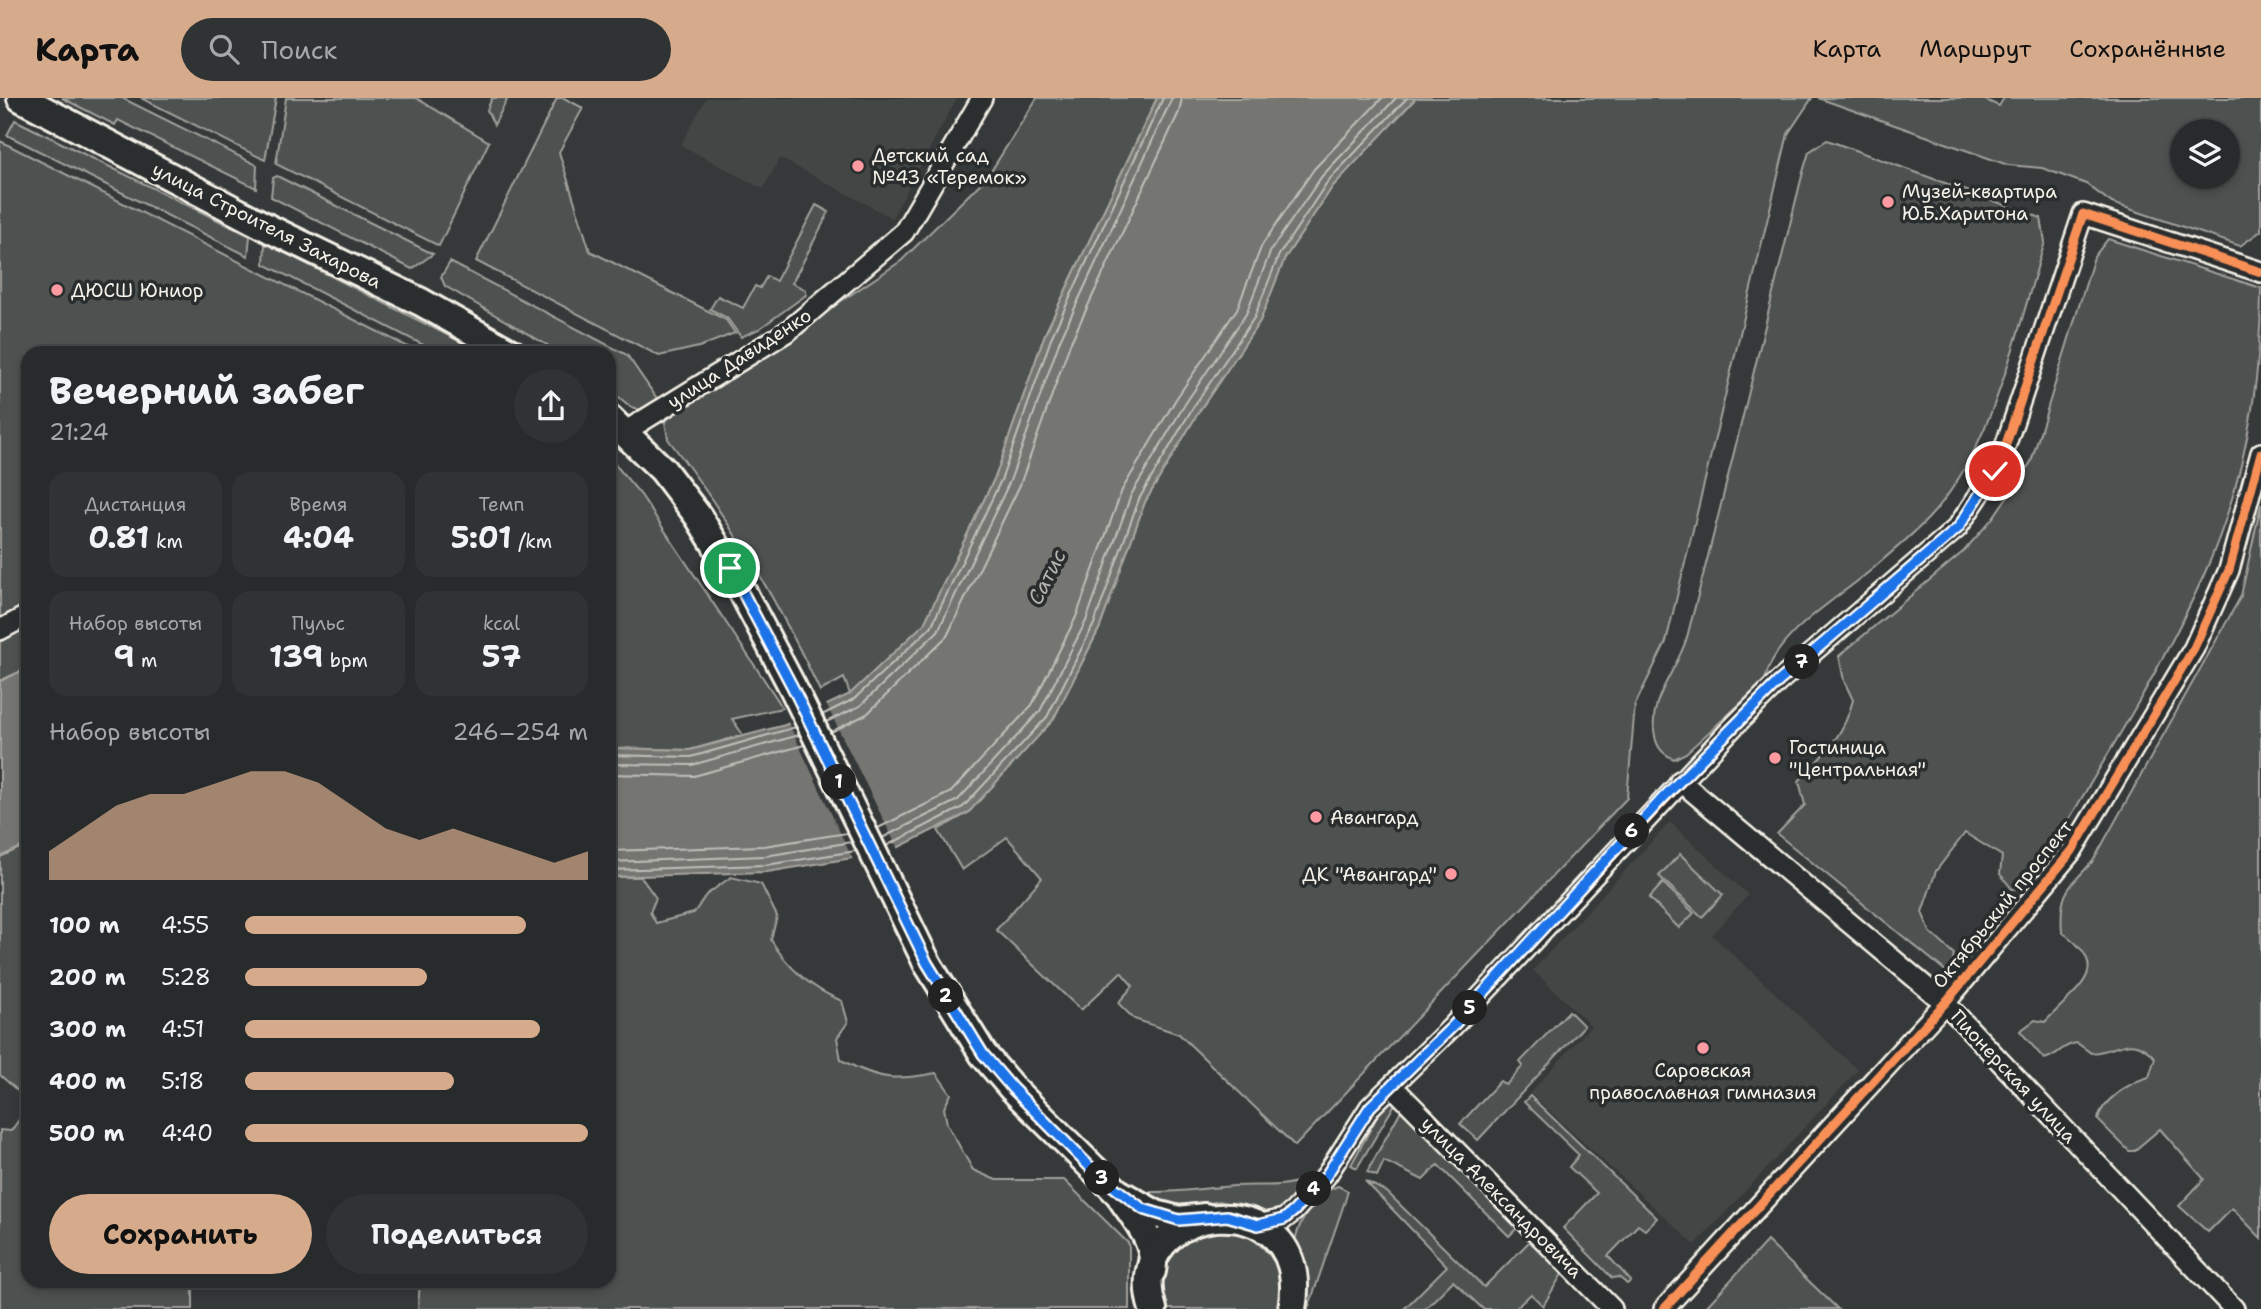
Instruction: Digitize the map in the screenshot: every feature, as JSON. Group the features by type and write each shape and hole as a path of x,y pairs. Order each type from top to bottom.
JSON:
{"street":[{"name":"улица Строителя Захарова","path":"21,98 272,230 421,302 499,346"},
{"name":"улица Давиденко","path":"616,427 788,331 904,232 982,98"},
{"path":"1258,1225 1284,1219 1294,1211 1326,1176 1370,1107 1452,1027 1680,782 1778,682 1958,528 1995,471 2006,444 2083,214 2261,272"},
{"path":"616,429 663,470 698,516 730,568 793,688 927,963 983,1054 1012,1088 1117,1192 1142,1227 1150,1246 1153,1265 1153,1309"},
{"name":"Октябрьский проспект","path":"1664,1309 1945,1003 2072,851 2194,648 2229,570 2261,453"},
{"path":"0,630 21,619"},
{"name":"Пионерская улица","path":"1680,782 1945,1003 2234,1309"},
{"name":"улица Александровича","path":"1392,1086 1612,1309"},
{"path":"1117,1192 1156,1214 1179,1220 1238,1217 1258,1225 1276,1240 1289,1259"},
{"path":"1292,1309 1295,1293 1286,1236 1294,1211"},
{"path":"1151,1274 1161,1249 1170,1238 1192,1222 1205,1217"}],"shaded area":[{"path":"62,98 122,98 257,165 256,188 118,120 115,125"},
{"path":"141,98 276,98 265,160"},
{"path":"286,98 416,98 489,142 439,246 276,164"},
{"path":"492,98 508,98 494,125 487,110"},
{"path":"557,98 564,98 583,108 559,152 590,251 726,320 735,333 699,347 659,356 476,261"},
{"name":"Детский сад №43 «Теремок»","path":"706,98 957,98 892,218 780,158 763,189 681,145"},
{"path":"1037,98 1157,98 1045,334 996,475 924,624 850,694 844,678 820,691 751,560 668,439 665,422 674,413 901,261 988,176"},
{"path":"1416,98 1812,98 1788,134 1666,642 1635,705 1627,798 1295,1146 1179,1034 1134,1019 1118,1003 1133,986 1121,972 1081,1010 996,930 1042,878 1007,837 962,870 938,830 968,813 1053,720 1100,627 1145,502 1198,413 1260,321 1285,258 1333,186"},
{"path":"1818,98 1981,98 1999,106 2004,98 2261,98 2261,231 2240,246 2112,203 2086,184 2042,168 2008,165"},
{"path":"15,120 250,236 248,256 7,135"},
{"path":"1827,140 2041,218 2045,242 2002,383 1974,452 1956,483 1935,511 1914,532 1795,632 1781,647 1765,681 1686,753 1674,759 1664,753 1657,744 1655,710 1687,637 1809,152"},
{"path":"0,141 406,346 21,346 21,671 0,681"},
{"path":"277,176 433,254 412,269 271,197 273,178"},
{"path":"816,205 829,212 792,283 806,290 806,295 759,329 741,337 727,318 710,309 718,296 743,308 755,286 760,288 767,276 776,281"},
{"path":"2108,239 2261,288 2258,362 2247,436 2217,543 2185,616 2123,729 2034,878 2024,888 2012,889 2000,874 2002,856 1965,833 1936,871 1922,912 1930,932 1954,954 1951,970 1947,972 1777,834 1805,805 1799,781 1832,744 1849,713 1853,700 1844,681 1839,656 1964,551 1992,519 2031,462 2094,257"},
{"path":"265,243 469,346 425,346 264,264"},
{"path":"450,262 610,346 549,346 445,286 441,277"},
{"path":"616,349 627,355 658,400 641,410 631,407 616,395"},
{"path":"616,465 641,495 782,708 732,719 743,735 690,750 616,748"},
{"path":"2261,504 2261,1238 2232,1208 2208,1232 2179,1206 2204,1179 2160,1129 2134,1151 2129,1151 2098,1120 2105,1106 2118,1093 2149,1077 2155,1058 2146,1050 2131,1044 2091,1053 2077,1043 2044,1059 2020,1031 2035,1020 2045,1022 2086,978 2089,968 2086,957 2078,945 2062,932 2064,900 2071,885 2093,861 2241,596"},
{"name":"Саровская православная гимназия","path":"1670,822 1748,895 1712,935 1858,1070 1695,1245 1530,1093 1591,1026 1533,970"},
{"path":"21,847 21,1094 0,1075 0,857"},
{"path":"1680,854 1723,895 1702,917 1659,876"},
{"path":"616,877 641,877 656,898 650,912 656,923 694,913 706,895 731,877 761,884 777,916 771,940 793,968 811,984 842,1001 848,1022 837,1038 841,1060 866,1072 887,1077 936,1073 951,1094 944,1108 947,1124 973,1170 996,1180 1064,1180 1129,1244 1129,1309 418,1309 420,1288 616,1288"},
{"path":"1663,883 1694,913 1679,928 1649,898"},
{"path":"1569,1011 1584,1026 1478,1140 1460,1124 1500,1081 1506,1085 1523,1066 1520,1062"},
{"path":"1395,1095 1398,1099 1357,1168 1351,1165 1378,1115"},
{"path":"1530,1096 1657,1218 1645,1230 1638,1225 1608,1256 1631,1281 1627,1284 1619,1277 1612,1278 1563,1228 1597,1193 1569,1167 1579,1155 1524,1102"},
{"path":"1404,1105 1523,1222 1509,1236 1438,1165 1423,1180 1384,1161 1377,1176 1367,1172"},
{"path":"21,1117 21,1288 193,1288 193,1309 0,1309 0,1130 11,1131"},
{"path":"1310,1178 1279,1212 1263,1215 1219,1201 1183,1210 1157,1202 1147,1192 1281,1185"},
{"path":"1365,1181 1387,1192 1484,1287 1534,1237 1565,1269 1543,1306 1531,1294 1515,1309 1483,1309 1453,1281 1425,1309 1404,1309 1447,1266"},
{"path":"1338,1186 1348,1191 1308,1309 1302,1309 1294,1255 1298,1231 1319,1198"},
{"path":"1238,1230 1259,1244 1274,1262 1281,1283 1278,1309 1164,1309 1161,1279 1170,1255 1200,1231"},
{"path":"1767,1241 1838,1309 1704,1309"}],"water":[{"name":"Сатис","path":"1157,98 1416,98 1333,186 1285,258 1260,321 1198,413 1145,502 1100,627 1053,720 968,813 889,852 767,872 616,877 616,748 690,750 785,725 850,694 924,624 996,475 1045,334"},
{"path":"21,671 21,847 0,857 0,681"}],"pier":[{"path":"825,702 899,851 890,856 854,862 787,720"}],"cycle path":[{"path":"1258,1225 1284,1219 1294,1211 1326,1176 1370,1107 1452,1027 1778,682 1957,528 1995,471 2006,444 2083,214 2261,272"},
{"path":"1664,1309 1945,1003 2072,851 2194,648 2229,570 2261,453"}],"place":[{"name":"Детский сад №43 «Теремок»","path":"858,166"},
{"name":"Музей-квартира Ю.Б.Харитона","path":"1888,202"},
{"name":"ДЮСШ Юниор","path":"57,290"},
{"name":"Гостиница \"Центральная\"","path":"1775,758"},
{"name":"Авангард","path":"1316,817"},
{"name":"ДК \"Авангард\"","path":"1451,874"},
{"name":"Саровская православная гимназия","path":"1703,1048"}],"route":[{"path":"730,568 793,688 927,963 983,1054 1012,1088 1098,1175 1117,1192 1143,1209 1179,1220 1227,1216 1238,1217 1258,1225 1284,1219 1294,1211 1326,1176 1370,1107 1452,1027 1662,799 1778,682 1958,528 1995,471"}]}
